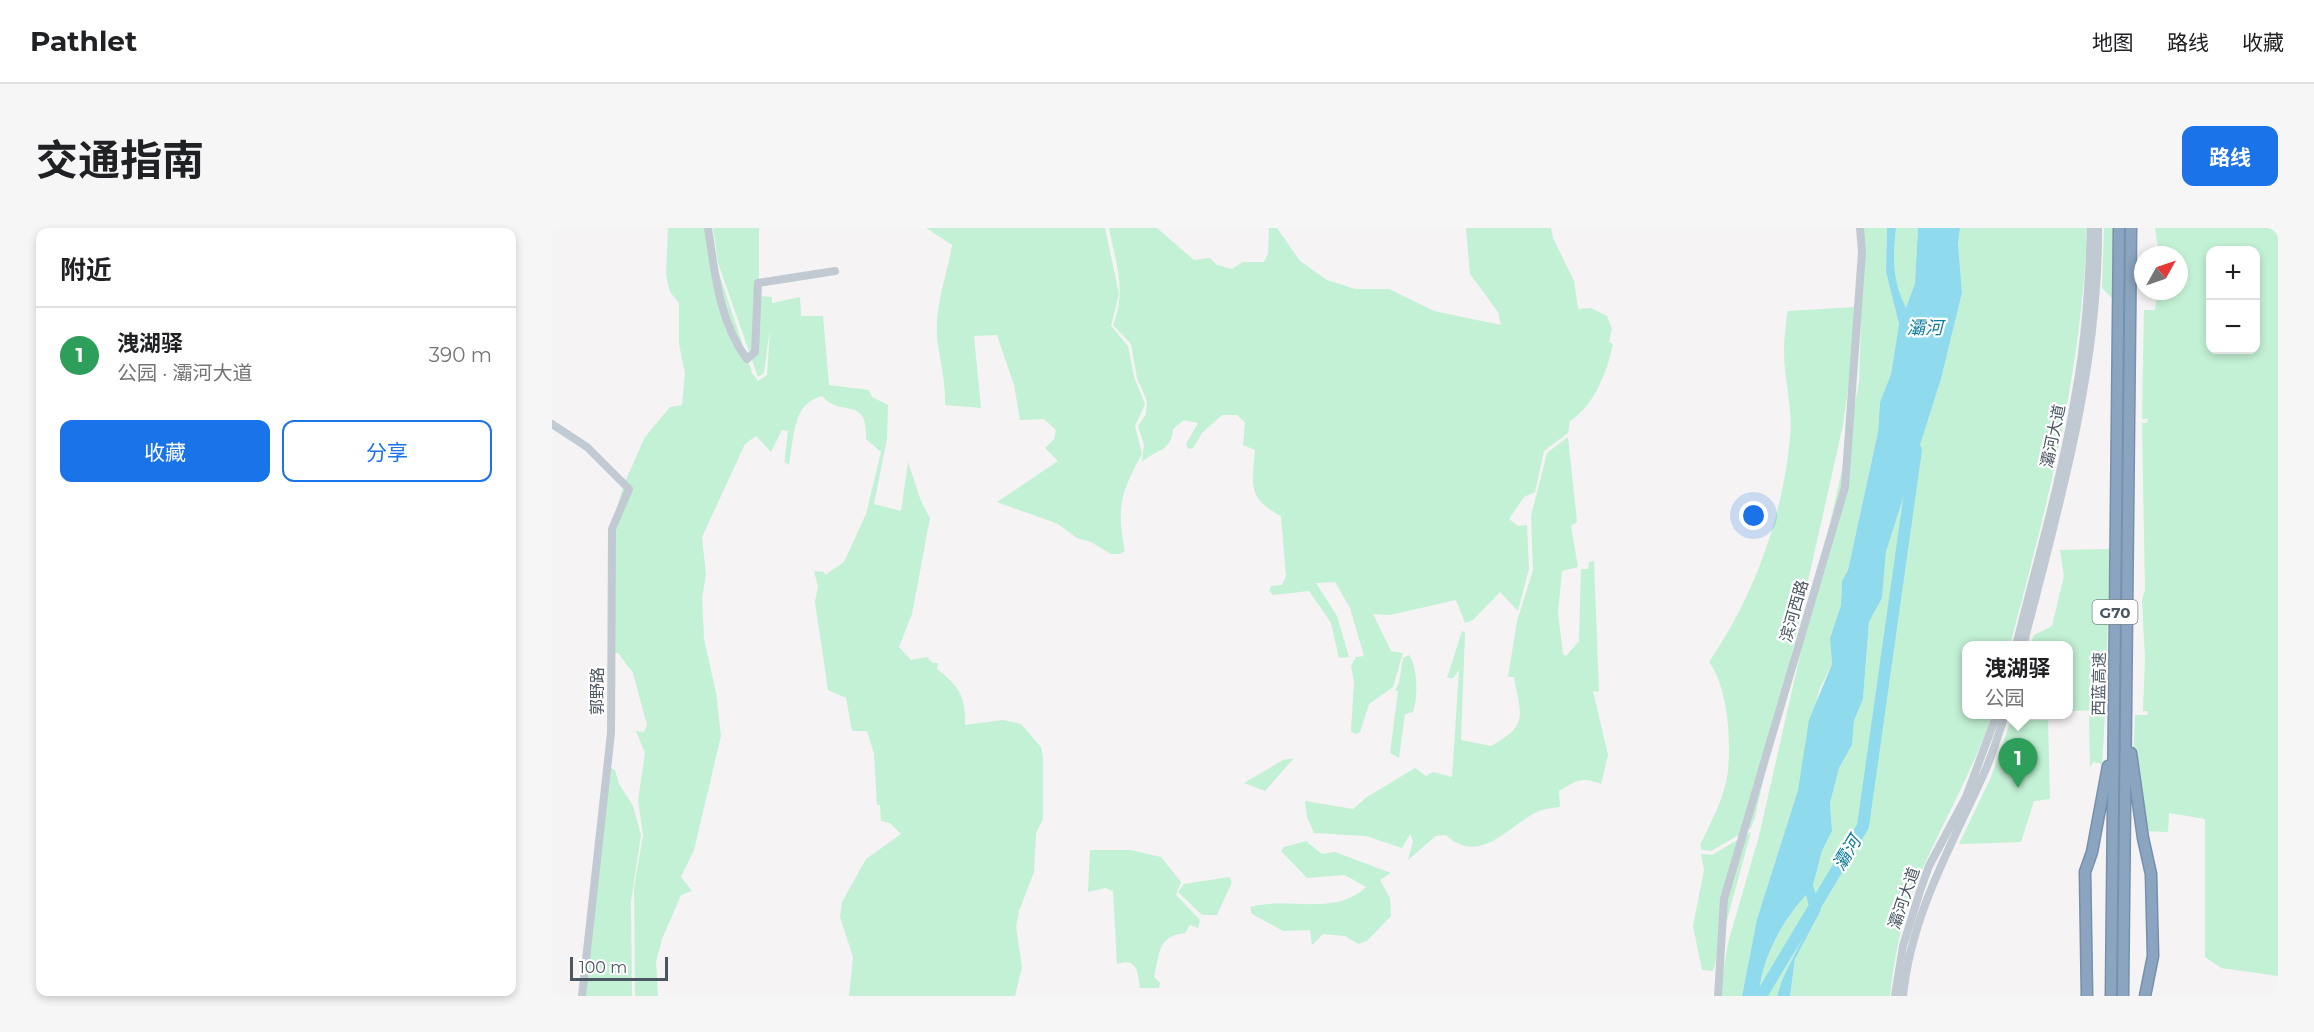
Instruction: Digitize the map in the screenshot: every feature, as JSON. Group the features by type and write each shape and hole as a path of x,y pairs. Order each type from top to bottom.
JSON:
{"highway":[{"name":"西蓝高速","path":"2111,996 2119,228"},
{"name":"西蓝高速","path":"2123,996 2131,228"},
{"path":"2086,996 2085,872 2092,852 2108,769 2114,685"},
{"path":"2126,688 2132,762 2151,874 2153,956 2145,996"}],"street":[{"path":"708,228 718,292 735,344 747,359 755,352 758,283 835,271"},
{"name":"滨河西路","path":"1718,996 1724,899 1845,487 1862,252 1860,228"},
{"name":"灞河大道","path":"2017,641 2059,476 2076,392 2089,280 2091,228"},
{"name":"灞河大道","path":"2024,641 2067,476 2089,355 2098,228"},
{"name":"郭野路","path":"552,423 587,447 629,489 612,529 611,733 582,996"},
{"name":"灞河大道","path":"1894,996 1903,946 1929,866 1966,797 1995,719"},
{"name":"灞河大道","path":"1903,996 1915,930 1926,897 1986,768 2003,719"}],"green space":[{"path":"668,228 711,228 716,264 752,373 758,381 767,375 770,328 764,373 758,377 718,263 713,228 759,228 759,296 772,297 772,303 800,297 801,316 823,316 829,385 869,390 872,397 888,405 887,439 874,504 901,511 908,462 921,501 930,518 912,614 899,647 911,660 927,657 933,663 938,663 937,669 951,681 960,693 965,725 1003,720 1021,724 1041,747 1043,819 1036,833 1034,872 1019,911 1016,927 1022,967 1015,996 849,996 853,957 840,917 842,902 866,859 901,834 890,823 881,821 880,805 877,805 874,753 867,731 852,731 846,698 828,690 815,602 818,586 814,571 824,572 825,575 844,562 866,514 881,452 866,439 863,417 858,412 837,406 822,396 812,400 800,414 796,423 789,465 785,462 784,466 788,431 782,430 771,452 756,436 745,444 702,537 706,575 702,598 704,639 716,693 721,736 694,850 681,877 692,891 681,895 662,939 656,962 658,996 635,996 634,888 643,835 638,800 645,753 636,731 644,732 647,725 633,673 618,653 611,653 609,534 624,484 645,437 670,407 682,405 685,373 679,344 679,303 670,292 666,275"},
{"path":"926,228 1105,228 1119,294 1111,326 1128,346 1134,377 1145,404 1135,426 1142,454 1129,479 1122,500 1121,523 1125,551 1120,554 1111,554 1091,542 1077,538 1058,524 997,502 1058,461 1045,448 1054,439 1056,430 1044,419 1020,420 1014,385 997,335 974,336 981,408 945,405 937,324 952,245"},
{"path":"1109,228 1157,228 1194,260 1210,258 1217,265 1232,269 1243,262 1264,262 1268,253 1269,228 1277,228 1300,261 1327,280 1355,289 1389,289 1434,311 1501,325 1498,312 1470,274 1466,228 1551,228 1553,238 1574,281 1578,309 1591,308 1607,316 1612,329 1609,342 1613,344 1598,387 1586,407 1570,421 1568,433 1544,451 1535,492 1524,497 1509,519 1518,526 1527,525 1529,569 1518,611 1500,592 1473,620 1465,623 1456,600 1390,615 1373,614 1391,651 1403,653 1393,687 1369,704 1360,732 1355,734 1351,731 1354,682 1351,666 1356,657 1364,656 1350,608 1335,582 1316,583 1337,616 1349,657 1339,658 1331,623 1309,591 1273,595 1269,591 1271,586 1282,585 1286,576 1281,516 1262,503 1254,489 1255,450 1243,445 1245,422 1237,415 1222,415 1202,433 1193,448 1188,449 1186,444 1198,423 1184,420 1173,429 1167,446 1142,462 1144,445 1138,426 1146,414 1147,401 1137,378 1131,344 1113,325 1120,288"},
{"path":"1860,228 1887,228 1886,272 1899,324 1891,374 1880,402 1878,432 1848,570 1842,581 1841,605 1830,638 1832,664 1819,690 1798,790 1757,919 1742,996 1719,996 1728,943 1759,836 1843,466 1859,383 1862,289"},
{"path":"1896,228 1918,228 1915,283 1906,309 1896,279 1894,250"},
{"path":"1960,228 2087,228 2078,335 2049,490 2011,641 1962,641 1962,719 1991,719 1911,897 1899,938 1890,996 1790,996 1795,959 1821,910 1813,885 1822,851 1832,831 1830,803 1839,768 1852,745 1854,721 1863,699 1869,622 1882,598 1886,552 1941,379 1962,293 1958,243"},
{"path":"2104,228 2115,228 2114,300 2102,288"},
{"path":"2155,228 2278,228 2278,976 2221,968 2205,957 2205,819 2169,813 2168,832 2144,831 2133,769 2135,715 2148,715 2147,711 2143,711 2145,659 2142,600 2145,590 2142,423 2147,423 2148,419 2142,419 2144,310 2155,310 2156,300 2188,300 2188,246 2158,246"},
{"path":"1854,307 1854,347 1843,425 1755,817 1751,828 1711,851 1702,850 1700,845 1724,790 1729,758 1724,699 1709,662 1725,637 1753,583 1773,526 1786,467 1791,426 1784,351 1787,314 1788,311"},
{"path":"1568,437 1577,522 1571,526 1578,567 1562,571 1558,613 1563,654 1566,656 1579,641 1581,569 1588,569 1589,562 1594,561 1599,692 1593,691 1608,755 1601,784 1583,780 1570,785 1559,791 1560,807 1537,812 1494,840 1482,845 1471,847 1459,844 1446,835 1436,836 1408,860 1413,841 1410,834 1402,848 1366,836 1314,833 1307,817 1305,801 1353,809 1367,797 1415,768 1426,776 1433,772 1452,777 1459,670 1453,678 1447,678 1462,631 1465,632 1461,740 1491,746 1512,732 1517,725 1519,702 1514,677 1508,677 1517,621 1533,570 1531,516 1547,453"},
{"path":"2110,549 2105,710 2073,711 2073,641 2032,641 2034,635 2052,626 2064,576 2060,550"},
{"path":"1409,655 1416,675 1416,699 1413,712 1405,714 1399,758 1390,753 1398,691 1395,690 1399,683 1403,658"},
{"path":"2089,715 2105,715 2102,764 2093,762 2090,768"},
{"path":"2011,720 2048,720 2050,799 2034,801 2021,842 1959,844 1991,777"},
{"path":"1294,758 1265,791 1244,783 1283,760"},
{"path":"607,766 615,770 619,784 633,806 641,835 631,902 632,996 579,996"},
{"path":"1751,832 1713,971 1702,970 1693,926 1704,870 1701,854 1712,855"},
{"path":"1306,841 1322,854 1335,852 1391,873 1380,880 1390,898 1391,916 1367,941 1358,944 1345,936 1323,934 1312,945 1310,930 1283,931 1252,914 1250,907 1264,904 1325,904 1340,901 1354,896 1366,887 1345,875 1307,878 1281,851 1284,847"},
{"path":"1090,850 1130,850 1161,857 1181,882 1176,895 1200,920 1198,928 1190,925 1185,933 1164,942 1154,977 1160,983 1159,988 1140,988 1133,964 1124,962 1117,964 1113,891 1105,888 1088,892"},
{"path":"1229,877 1232,882 1217,915 1202,915 1178,892 1184,884"},
{"path":"1806,894 1812,919 1782,980 1777,996 1759,996 1760,982 1769,955 1790,916"}],"water":[{"name":"灞河","path":"1887,228 1896,228 1894,250 1896,278 1906,308 1915,283 1918,228 1960,228 1958,243 1962,293 1941,379 1886,552 1882,598 1869,622 1863,699 1854,721 1852,745 1839,768 1830,803 1832,831 1822,851 1813,885 1821,910 1795,959 1790,996 1777,996 1782,980 1812,919 1806,895 1789,916 1774,942 1760,983 1759,996 1742,996 1757,919 1798,790 1809,720 1832,664 1830,638 1841,605 1842,581 1848,570 1878,432 1880,402 1891,374 1899,324 1886,272"}],"waterway":[{"name":"灞河","path":"1761,996 1863,826 1916,450"}],"place":[{"name":"洩湖驿","path":"2018,788"}]}
